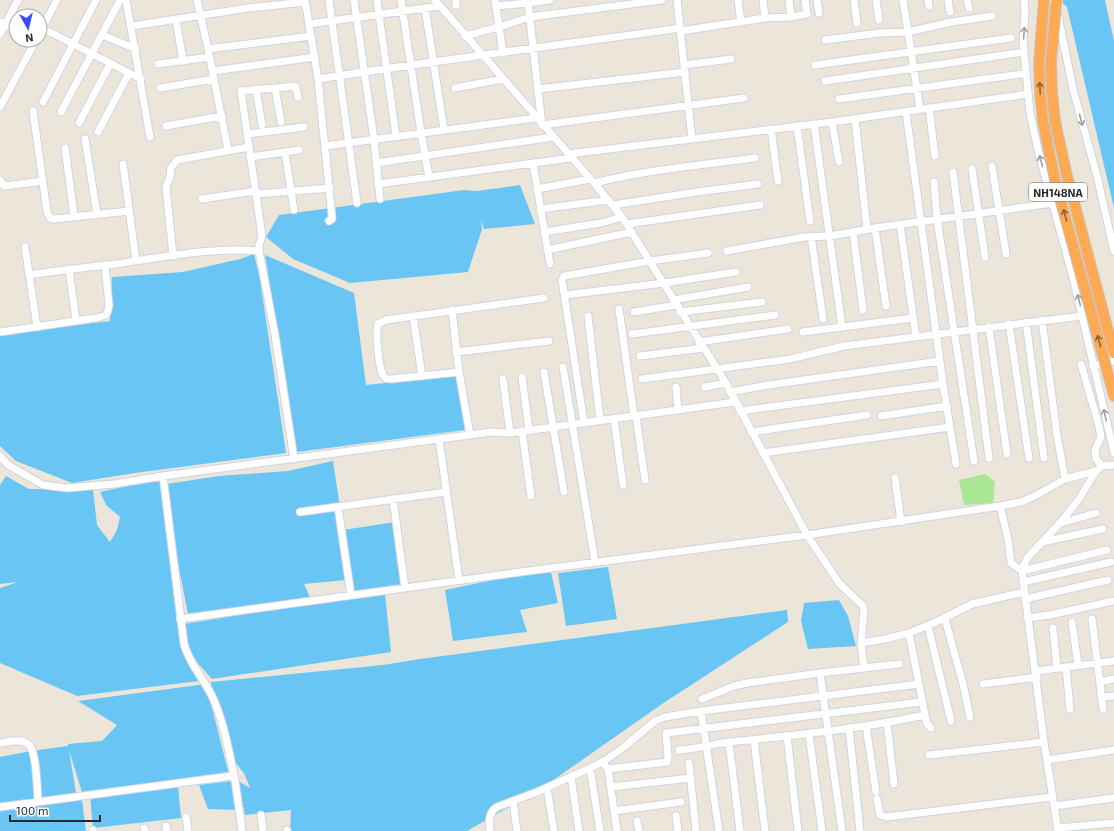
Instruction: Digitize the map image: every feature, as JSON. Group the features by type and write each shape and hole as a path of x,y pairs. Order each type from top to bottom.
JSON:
{"highway":[{"name":"NH148NA","path":"1044,0 1039,63 1043,122 1055,180 1114,396"},
{"name":"NH148NA","path":"1056,0 1050,62 1056,121 1069,183 1114,353"}],"street":[{"path":"0,34 2,23 18,0"},
{"path":"48,17 57,0"},
{"path":"43,102 96,0"},
{"path":"61,112 120,0"},
{"path":"126,0 132,26 150,137"},
{"path":"196,0 210,57 228,150"},
{"path":"329,0 357,203"},
{"path":"354,0 374,139 380,199"},
{"path":"377,0 396,136"},
{"path":"401,0 410,65 429,177"},
{"path":"435,0 611,203 627,224 664,283 680,312 726,383 807,535 839,583 863,606 864,610 861,643 864,668"},
{"path":"503,53 496,3 528,3 550,0"},
{"path":"465,36 530,17 662,0"},
{"path":"677,0 692,139"},
{"path":"738,0 741,22"},
{"path":"763,0 765,18"},
{"path":"789,0 791,17"},
{"path":"318,79 434,61 482,56 765,18 791,17 807,14 805,0"},
{"path":"817,0 819,13"},
{"path":"854,0 857,23"},
{"path":"876,0 879,20"},
{"path":"903,0 920,110"},
{"path":"948,0 950,12"},
{"path":"967,0 969,8"},
{"path":"1024,0 1025,12 1023,41 1030,113 1039,154 1082,316 1114,453"},
{"path":"1056,0 1073,89 1114,251"},
{"path":"132,26 305,1 315,57 326,146 332,217 329,221"},
{"path":"528,3 542,125"},
{"path":"309,24 440,6"},
{"path":"425,8 444,130"},
{"path":"825,40 880,33 907,32 952,22 992,16"},
{"path":"176,19 183,61"},
{"path":"48,33 74,44 140,79"},
{"path":"102,35 136,49"},
{"path":"208,49 311,36"},
{"path":"815,65 1011,38"},
{"path":"0,107 8,95 32,48"},
{"path":"825,81 1018,53"},
{"path":"158,64 210,57"},
{"path":"160,88 213,75 315,57"},
{"path":"538,89 685,68 731,59"},
{"path":"79,123 110,64"},
{"path":"98,132 128,73"},
{"path":"839,99 1022,74"},
{"path":"455,88 503,79"},
{"path":"294,459 275,335 259,248 262,236 241,92 294,86 296,87 298,98"},
{"path":"275,88 280,122"},
{"path":"256,90 262,125"},
{"path":"378,184 533,163 570,156 692,139 832,122 1028,94"},
{"path":"542,125 744,98"},
{"path":"929,108 935,156"},
{"path":"33,111 47,212 50,218 54,219 129,211"},
{"path":"906,112 943,384 956,464"},
{"path":"166,126 222,116"},
{"path":"326,146 536,118"},
{"path":"854,119 867,229"},
{"path":"832,122 839,162"},
{"path":"814,124 842,327"},
{"path":"797,126 810,221"},
{"path":"247,134 304,127"},
{"path":"771,129 778,182"},
{"path":"376,164 553,136"},
{"path":"85,139 97,214"},
{"path":"173,256 166,187 170,177 171,168 177,160 249,147"},
{"path":"65,148 74,216"},
{"path":"250,156 299,150"},
{"path":"285,152 294,210"},
{"path":"537,189 617,178 693,165 755,158"},
{"path":"533,163 550,264"},
{"path":"122,164 136,261"},
{"path":"992,166 1006,254"},
{"path":"972,169 985,257"},
{"path":"953,172 989,458"},
{"path":"0,180 5,186 43,181"},
{"path":"934,182 954,332 974,461"},
{"path":"540,209 611,203 758,184"},
{"path":"202,198 330,188"},
{"path":"727,251 811,236 830,236 900,224 1053,203"},
{"path":"627,224 760,205"},
{"path":"544,232 601,223 622,217"},
{"path":"900,224 916,337"},
{"path":"875,228 886,306"},
{"path":"547,250 632,232"},
{"path":"853,232 863,310"},
{"path":"811,236 823,319"},
{"path":"25,247 37,327"},
{"path":"29,275 217,250 259,248"},
{"path":"584,423 562,280 564,276 650,261 708,254"},
{"path":"0,324 1,331 37,327 103,316 108,313 109,305 105,265"},
{"path":"69,269 76,320"},
{"path":"565,295 664,283 736,272"},
{"path":"634,312 748,287"},
{"path":"459,372 388,379 383,376 381,368 376,333 378,324 386,320 544,298"},
{"path":"680,312 762,302"},
{"path":"452,310 456,352 470,435"},
{"path":"619,310 645,480"},
{"path":"632,334 690,328 775,315"},
{"path":"413,316 422,376"},
{"path":"588,316 600,420"},
{"path":"642,379 790,359 844,346 1082,316"},
{"path":"803,332 913,318"},
{"path":"1042,320 1057,435 1065,479"},
{"path":"1026,322 1044,458"},
{"path":"1009,324 1029,458"},
{"path":"989,327 1007,454"},
{"path":"640,356 788,329"},
{"path":"456,352 549,341"},
{"path":"1093,366 1114,361"},
{"path":"730,392 753,387 940,362"},
{"path":"1081,364 1099,426 1100,436 1095,450 1099,469"},
{"path":"563,367 595,562"},
{"path":"544,372 564,492"},
{"path":"522,377 531,496"},
{"path":"503,379 510,433"},
{"path":"705,387 726,383"},
{"path":"740,411 943,384"},
{"path":"676,388 678,410"},
{"path":"0,456 8,465 44,485 67,488 114,484 163,476 492,432 510,433 526,431 735,402"},
{"path":"881,416 947,406"},
{"path":"751,432 867,415"},
{"path":"614,418 623,485"},
{"path":"763,453 950,427"},
{"path":"439,439 459,580"},
{"path":"180,619 459,580 807,535 1000,506 1021,502 1065,479 1114,465"},
{"path":"1099,469 1079,499 1060,523 1027,558 1022,571 1024,596 1057,829 1114,823"},
{"path":"163,476 180,619 186,653 211,695 218,710 235,780 242,831"},
{"path":"895,478 901,522"},
{"path":"300,512 446,492"},
{"path":"393,499 405,588"},
{"path":"1000,506 1008,539 1011,564 1022,571 1108,550"},
{"path":"338,507 351,595"},
{"path":"1060,523 1096,513"},
{"path":"1042,542 1103,529"},
{"path":"1023,582 1111,562"},
{"path":"861,643 909,633 928,626 972,604 1108,580"},
{"path":"1027,618 1050,615 1114,601"},
{"path":"944,618 963,684 970,717"},
{"path":"1092,619 1103,709"},
{"path":"1072,622 1078,665"},
{"path":"928,626 951,721"},
{"path":"1053,628 1057,668"},
{"path":"909,633 927,724 931,728"},
{"path":"983,684 1036,674 1057,668 1114,660"},
{"path":"702,698 734,686 747,683 899,664"},
{"path":"1066,667 1070,709"},
{"path":"820,673 842,831"},
{"path":"1100,682 1114,679"},
{"path":"490,831 489,820 493,810 504,804 547,788 602,762 624,747 655,721 665,717 701,711 919,684"},
{"path":"1102,697 1114,696"},
{"path":"608,769 667,762 666,732 922,702"},
{"path":"701,711 719,831"},
{"path":"679,750 706,747 729,742 828,732 887,723 925,715"},
{"path":"887,723 894,784"},
{"path":"866,726 880,815 886,817 1052,797"},
{"path":"849,728 860,831"},
{"path":"809,734 822,831"},
{"path":"787,736 798,831"},
{"path":"754,740 765,831"},
{"path":"0,743 23,742 31,747 38,802"},
{"path":"729,742 740,831"},
{"path":"929,755 1044,742"},
{"path":"1047,760 1114,750"},
{"path":"602,762 608,769 617,831"},
{"path":"689,763 696,831"},
{"path":"590,768 600,831"},
{"path":"0,807 231,776 235,780"},
{"path":"571,777 579,831"},
{"path":"611,787 691,778"},
{"path":"547,788 554,831"},
{"path":"1054,806 1114,798"},
{"path":"513,801 517,831"},
{"path":"614,810 681,802"},
{"path":"261,815 263,831"},
{"path":"676,816 678,831"},
{"path":"186,817 188,831"},
{"path":"637,821 638,831"}],"green space":[{"path":"985,474 995,482 993,503 964,505 959,480"}],"water":[{"path":"1063,0 1105,0 1114,41 1114,208 1067,7 1063,3"},
{"path":"520,185 535,224 484,229 481,220 482,229 468,272 350,283 293,259 266,237 279,215 464,190 477,191"},
{"path":"254,254 260,280 286,453 72,483 16,461 0,446 0,334 110,321 112,277 183,272 240,259"},
{"path":"265,255 354,293 366,385 461,375 465,430 297,452"},
{"path":"333,461 341,514 346,580 304,584 313,604 385,594 391,652 212,679 192,657 199,681 77,696 0,663 0,588 18,582 0,584 0,485 6,476 29,489 93,489 97,525 110,542 117,530 120,517 106,505 100,492 161,480 184,624 285,608 238,609 188,614 175,548 166,484 219,476 288,471"},
{"path":"395,522 401,586 351,593 343,530"},
{"path":"608,567 617,619 566,626 558,573"},
{"path":"551,572 558,603 520,610 527,632 453,641 445,590 513,576"},
{"path":"839,600 848,616 856,646 808,649 801,621 804,603"},
{"path":"787,610 788,622 662,704 542,788 467,831 290,831 291,810 245,815 238,781 250,788 244,773 234,761 212,693 211,682 383,665"},
{"path":"206,684 230,779 82,792 69,750 76,793 0,804 0,757 68,746 68,744 102,741 117,725 78,701"},
{"path":"232,781 238,810 208,809 199,785"},
{"path":"178,786 181,818 93,828 90,795"},
{"path":"82,800 86,831 0,831 0,811"}]}
